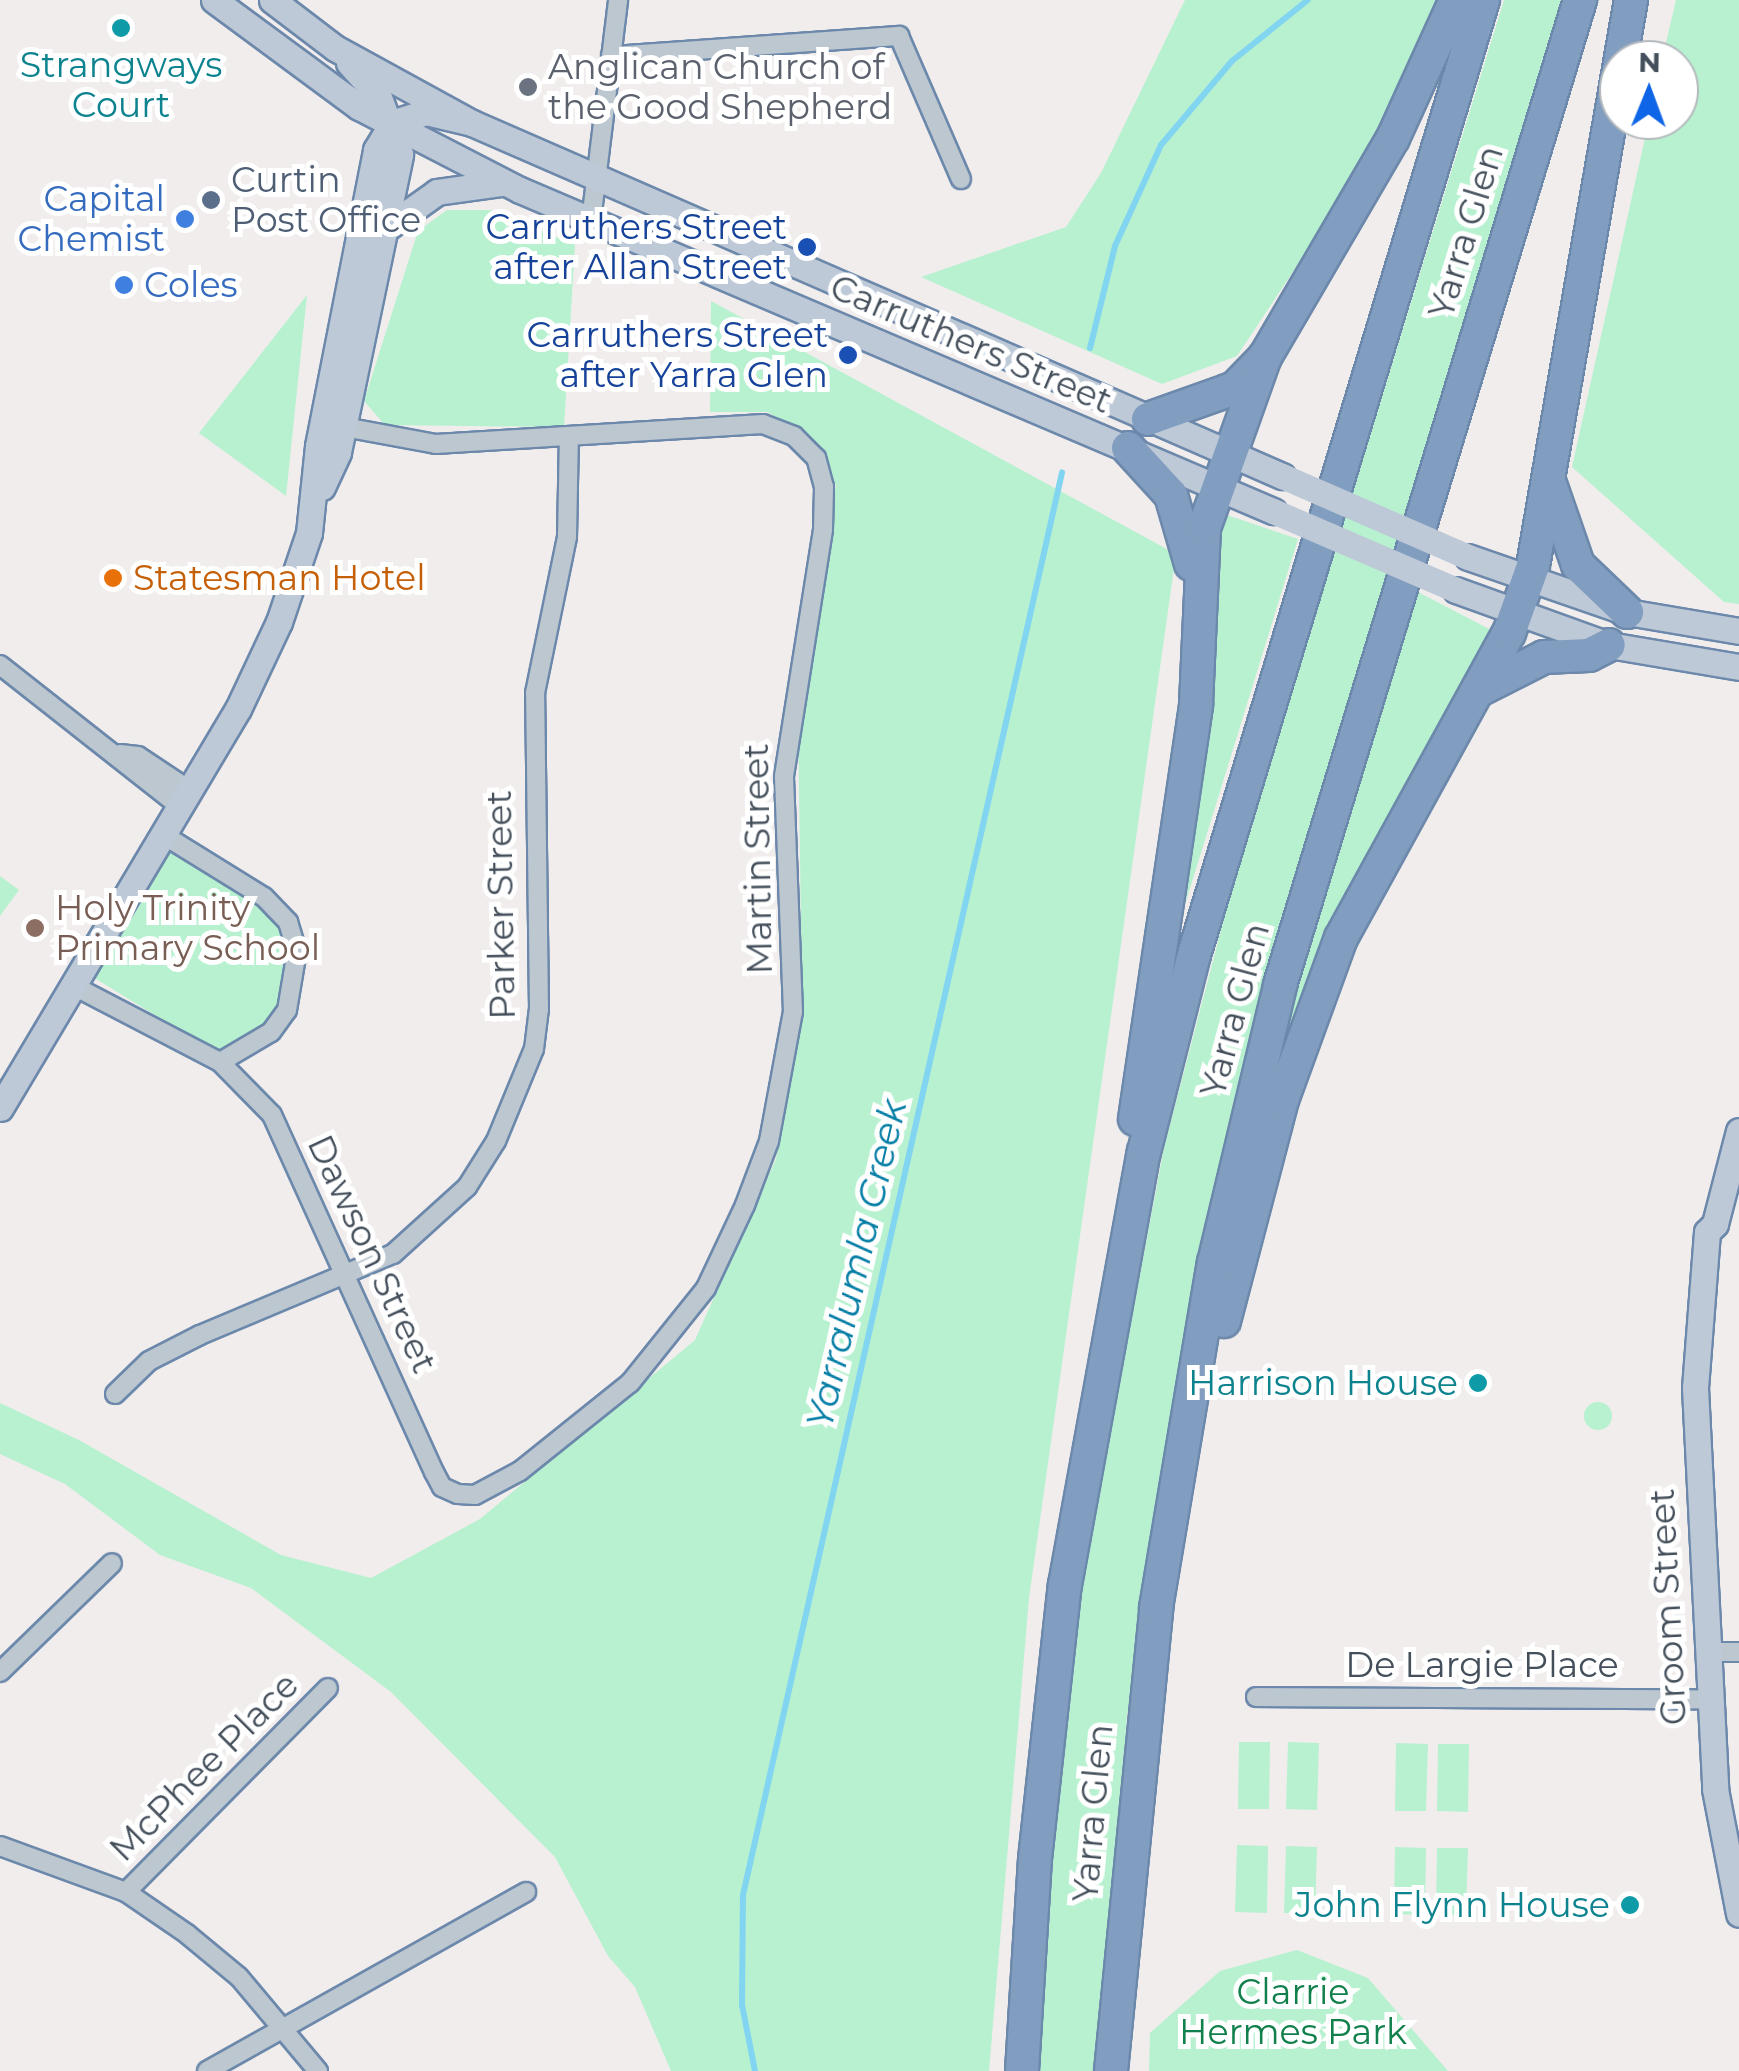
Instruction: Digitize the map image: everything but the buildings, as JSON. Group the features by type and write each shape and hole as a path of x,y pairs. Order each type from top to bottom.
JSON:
{"highway":[{"path":"1110,1312 1196,704 1204,528 1265,356 1385,154 1456,0"},
{"name":"Yarra Glen","path":"1022,2071 1052,1696 1110,1312 1193,958 1483,0"},
{"name":"Yarra Glen","path":"1112,2056 1156,1608 1214,1263 1280,985 1580,0"},
{"path":"1112,2056 1183,1524 1263,1167 1342,938 1479,690 1517,614 1528,581 1550,484 1630,0"},
{"path":"1148,418 1234,388 1265,356"},
{"path":"1128,448 1172,495 1200,608"},
{"path":"1550,484 1578,564 1627,612"},
{"path":"1479,690 1544,656 1589,655 1609,644"}],"main road":[{"name":"Carruthers Street","path":"214,0 359,108 591,222 1517,614 1609,644 1739,666"},
{"name":"Carruthers Street","path":"272,0 335,48 472,123 596,181 1468,557 1528,581 1627,612 1739,631"},
{"path":"0,1108 184,798 279,622 316,500 385,230 400,154 378,94 335,48"},
{"path":"333,425 376,150 392,124 426,112 472,123"},
{"path":"385,230 418,202 458,186 500,182 520,190"},
{"name":"Groom Street","path":"1739,1131 1702,1259 1705,1293 1696,1466 1708,1699 1724,1856 1739,1914"}],"street":[{"path":"591,222 618,0"},
{"path":"611,56 899,36 961,180"},
{"name":"Martin Street","path":"333,425 436,444 764,424 794,436 816,458 824,487 824,529 784,776 793,1012 769,1142 706,1288 630,1383 578,1430 475,1494 442,1488"},
{"name":"Parker Street","path":"114,1394 149,1361 200,1335 393,1254 467,1187 496,1141 534,1050 540,933 535,693 567,538 569,436"},
{"path":"0,665 120,754 129,771 184,798"},
{"path":"162,834 264,898 288,922 297,951 287,1010 271,1032 220,1062"},
{"name":"Dawson Street","path":"72,985 220,1062 272,1115 349,1275 442,1488"},
{"path":"0,1672 112,1563"},
{"path":"1708,1652 1739,1652"},
{"name":"McPhee Place","path":"126,1892 328,1688"},
{"name":"De Largie Place","path":"1256,1697 1708,1699"},
{"path":"0,1846 126,1892 239,1976 318,2071"},
{"path":"208,2071 526,1892"}],"green space":[{"path":"1185,0 1441,0 1387,130 1237,356 1162,384 921,277 1066,227 1101,173"},
{"path":"1504,0 1566,0 1192,1299 1127,1715 1099,2071 1031,2071 1061,1691 1164,1148 1237,869"},
{"path":"1676,0 1739,0 1739,604 1724,602 1572,467 1645,140 1699,140 1699,40 1667,40"},
{"path":"447,210 491,210 575,245 564,427 385,425 364,401 418,231"},
{"path":"307,295 286,496 199,433"},
{"path":"711,301 1176,554 1029,1598 989,2071 671,2071 635,1987 608,1956 555,1857 391,1692 251,1588 160,1555 65,1484 0,1454 0,1403 79,1440 281,1555 371,1578 480,1519 695,1340 776,1159 802,1001 798,715 836,485 810,441 768,412 710,412"},
{"path":"1221,513 1298,539 1175,937"},
{"path":"1416,591 1495,632 1274,1073 1321,898"},
{"path":"167,846 261,905 282,927 289,953 281,1005 229,1061 93,977"},
{"path":"0,876 19,890 0,916"},
{"path":"1598,1402 1608,1406 1612,1416 1608,1426 1598,1430 1588,1426 1584,1416 1588,1406"},
{"path":"1239,1742 1270,1742 1269,1809 1238,1809"},
{"path":"1288,1742 1319,1743 1317,1810 1286,1809"},
{"path":"1396,1743 1428,1744 1426,1811 1395,1811"},
{"path":"1438,1744 1469,1744 1468,1812 1437,1811"},
{"path":"1237,1845 1268,1846 1267,1913 1235,1912"},
{"path":"1286,1846 1317,1847 1315,1914 1284,1913"},
{"path":"1395,1847 1426,1848 1425,1915 1394,1914"},
{"path":"1437,1848 1468,1848 1466,1915 1436,1915"},
{"name":"Clarrie Hermes Park","path":"1297,1950 1368,1978 1448,2071 1149,2071 1150,2033 1220,1971"}],"waterway":[{"name":"Yarralumla Creek","path":"1090,348 1115,246 1161,145 1232,61 1308,0"},
{"name":"Yarralumla Creek","path":"755,2071 742,2005 743,1895 1062,472"}],"place":[{"name":"Strangways Court","path":"121,28"},
{"name":"Anglican Church of the Good Shepherd","path":"528,87"},
{"name":"Curtin Post Office","path":"211,200"},
{"name":"Capital Chemist","path":"185,219"},
{"name":"Carruthers Street after Allan Street","path":"807,247"},
{"name":"Coles","path":"124,285"},
{"name":"Carruthers Street after Yarra Glen","path":"848,355"},
{"name":"Statesman Hotel","path":"113,578"},
{"name":"Holy Trinity Primary School","path":"35,928"},
{"name":"Harrison House","path":"1478,1383"},
{"name":"John Flynn House","path":"1630,1905"}]}
